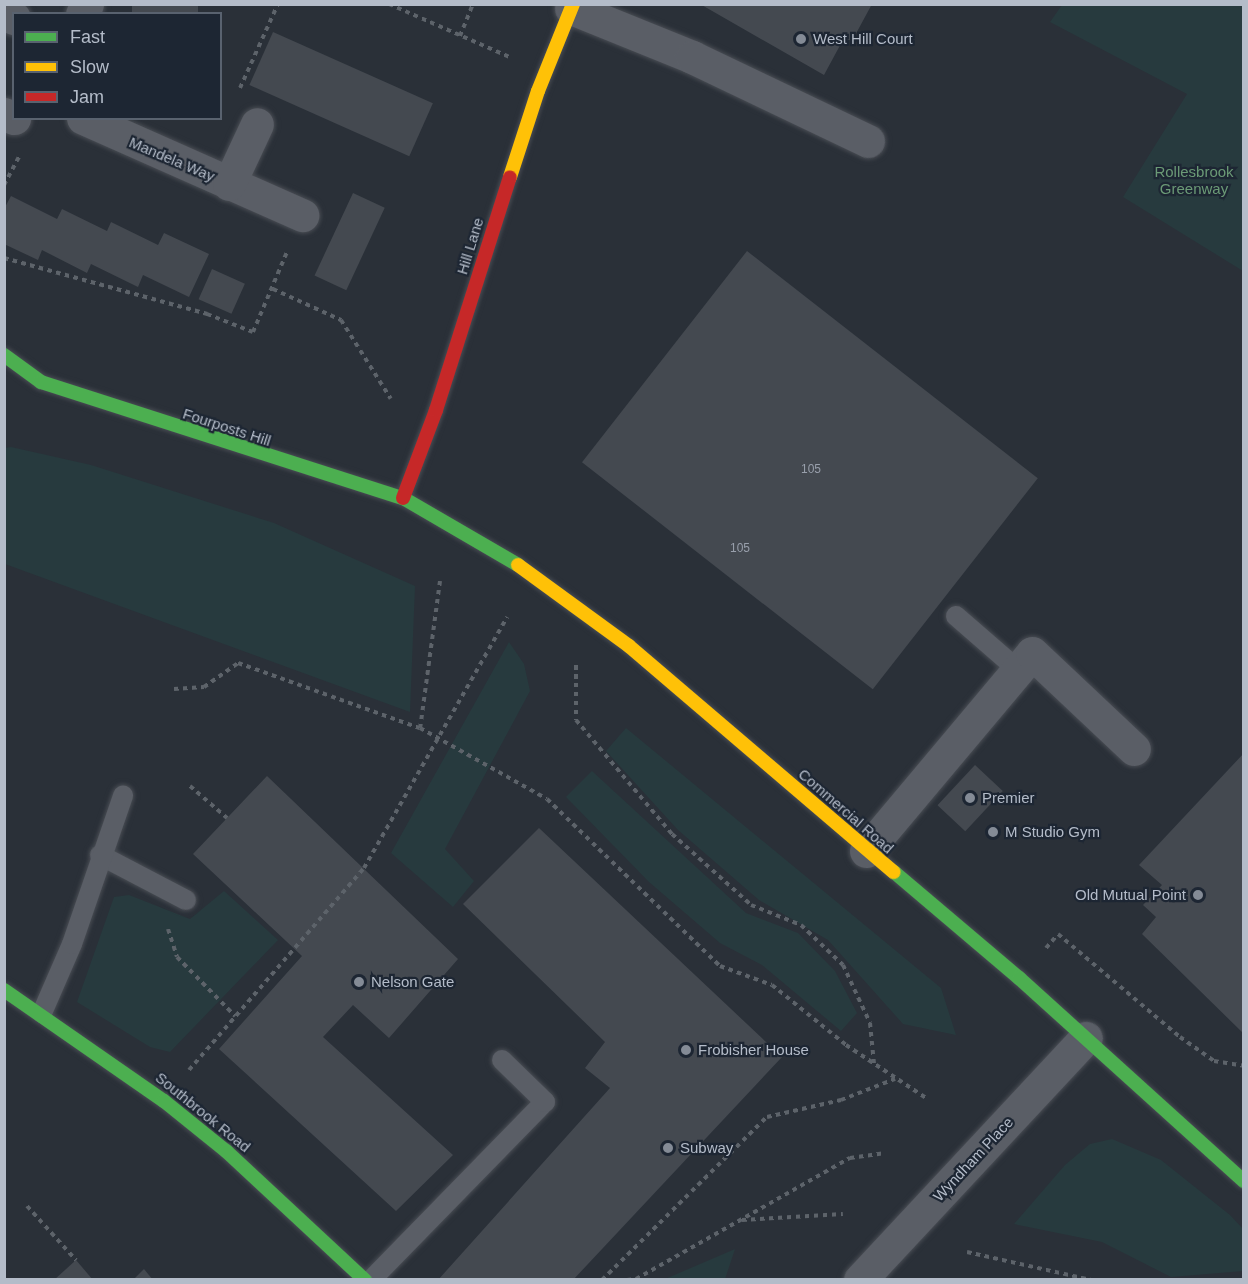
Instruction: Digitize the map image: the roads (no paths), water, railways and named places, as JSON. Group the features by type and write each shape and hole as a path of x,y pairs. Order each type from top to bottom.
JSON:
{"street":[{"path":"572,6 692,57 868,141"},
{"name":"Hill Lane","path":"404,498 436,410 538,91 572,6"},
{"name":"Mandela Way","path":"87,120 302,215"},
{"name":"Mandela Way","path":"229,184 257,124"},
{"name":"Fourposts Hill","path":"4,355 41,382 289,465 404,498"},
{"name":"Fourposts Hill","path":"14,384 41,382"},
{"name":"Commercial Road","path":"404,498 471,532 554,588 629,646 1240,1169"},
{"path":"866,851 1032,653 1134,749"},
{"name":"Southbrook Road","path":"4,990 42,1013 165,1101 234,1158 365,1280"},
{"name":"Wyndham Place","path":"860,1280 1086,1038"}],"lane":[{"path":"956,616 1017,669"},
{"path":"42,1013 72,944 100,855 123,796"},
{"path":"100,855 180,897"},
{"path":"371,1280 545,1102 502,1060"}],"place":[{"name":"West Hill Court","path":"801,39"},
{"name":"Premier","path":"970,798"},
{"name":"M Studio Gym","path":"993,832"},
{"name":"Old Mutual Point","path":"1198,895"},
{"name":"Nelson Gate","path":"359,982"},
{"name":"Frobisher House","path":"686,1050"},
{"name":"Subway","path":"668,1148"}],"park label":[{"name":"Rollesbrook Greenway","path":"1194,180"}]}
